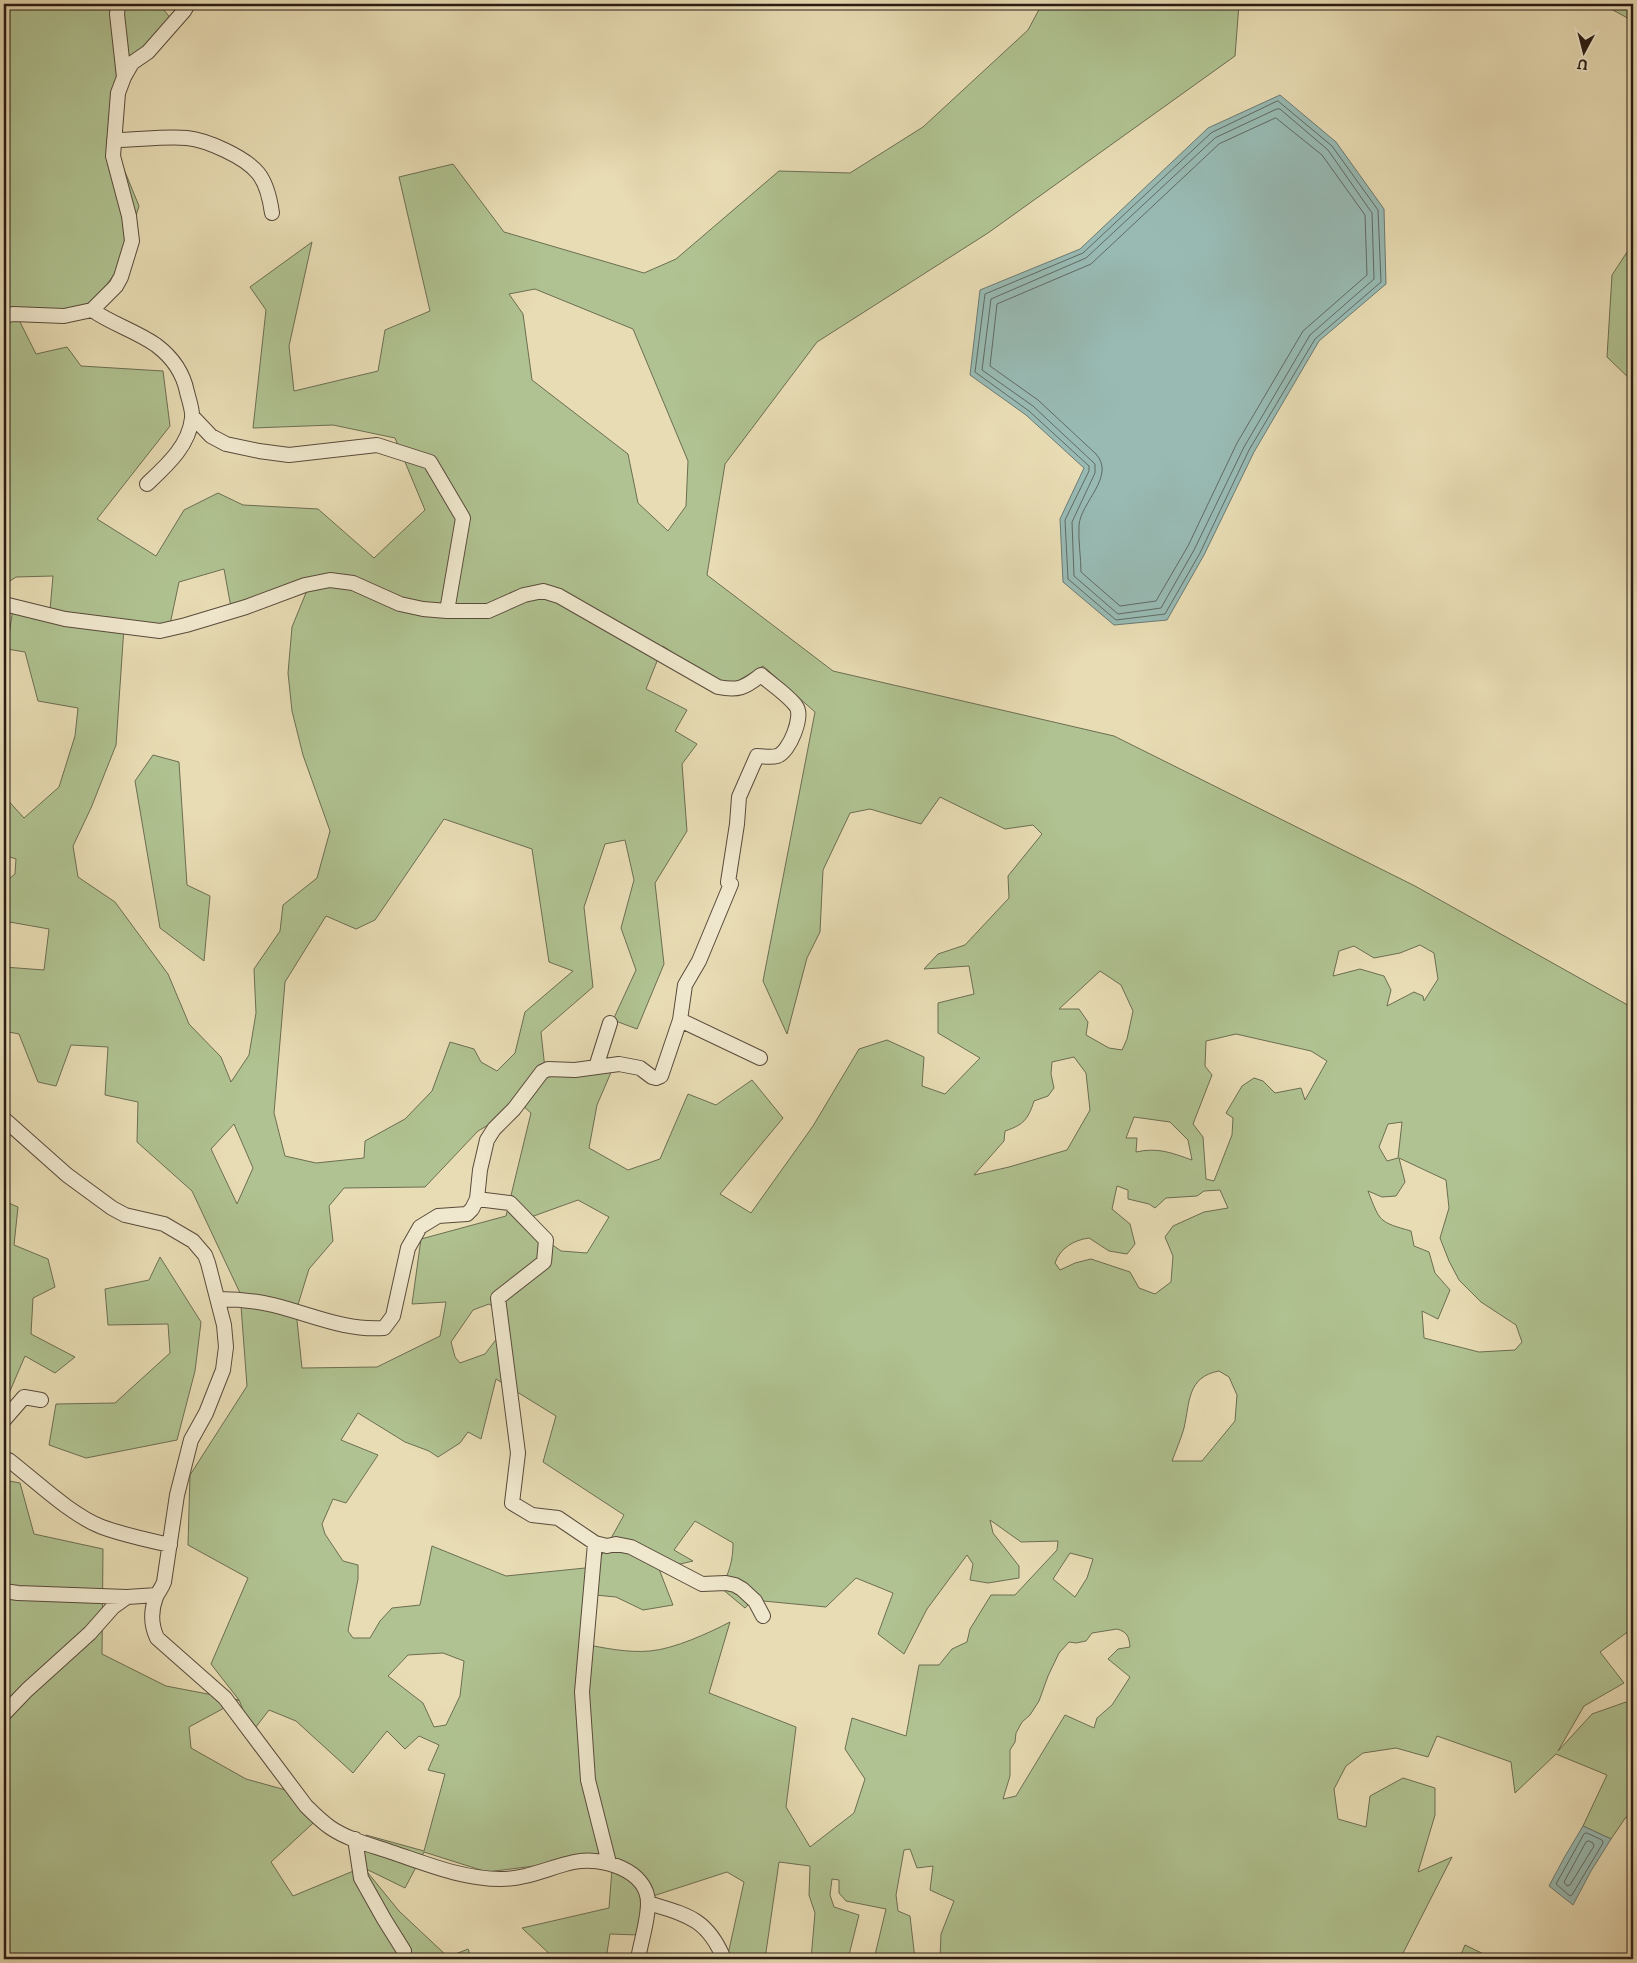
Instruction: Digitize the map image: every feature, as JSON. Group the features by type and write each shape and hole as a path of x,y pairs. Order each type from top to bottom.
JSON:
{"street":[{"path":"118,4 117,14 124,77"},
{"path":"4,316 13,314 64,316 92,310 116,286 121,277 132,242 129,216 113,156 118,93 132,63 148,52 188,4"},
{"path":"114,140 187,138 221,150 247,164 259,174 268,192 272,213"},
{"path":"92,310 107,320 155,344 170,356 176,364 185,384 193,417 211,436 226,444 289,455 377,445 430,462 463,518 447,612"},
{"path":"147,484 171,462 187,435 193,417"},
{"path":"4,604 65,619 160,631 246,607 305,585 330,580 353,583 400,604 447,612 488,611 524,595 543,591 560,596 718,687 734,690 751,684 761,675 797,707 799,720 792,738 777,756 757,756 739,797 728,882 731,884 699,961 685,985 680,1020 661,1076 652,1078 640,1068 619,1064 575,1070 548,1069 542,1072 487,1140 476,1199 472,1209 467,1214 438,1216 420,1227 408,1248 393,1316 384,1328 366,1329 311,1317 274,1305 219,1299"},
{"path":"680,1020 760,1058"},
{"path":"596,1067 610,1022"},
{"path":"4,1119 67,1175 112,1208 125,1214 164,1224 193,1240 205,1255 219,1299 226,1347 223,1370 206,1413 192,1440 177,1495 164,1582 162,1590 156,1596 152,1620 152,1628 157,1638 225,1698 306,1806 317,1818 332,1829 355,1840 451,1872 490,1879 521,1877 585,1860 609,1862 628,1871 636,1877 646,1893 648,1903 638,1959"},
{"path":"476,1199 510,1203 546,1240 544,1262 498,1298 518,1453 512,1504 532,1515 558,1518 595,1543 607,1546 616,1544 631,1547 702,1584 726,1583 742,1588 755,1601 763,1616"},
{"path":"4,1420 24,1397 41,1400"},
{"path":"4,1458 80,1516 94,1523 135,1537 170,1544"},
{"path":"595,1543 582,1692 588,1780 609,1862"},
{"path":"4,1591 127,1598 156,1596"},
{"path":"4,1714 27,1690 90,1633 113,1607 127,1598"},
{"path":"355,1840 361,1878 404,1951"},
{"path":"648,1903 695,1919 707,1930 724,1959"}],"green space":[{"path":"4,4 159,4 172,20 125,66 112,140 139,206 121,265 89,309 16,314 36,354 67,347 81,366 163,371 170,426 97,519 156,556 184,510 218,493 243,505 318,509 374,558 425,510 395,438 333,425 253,428 266,310 250,287 312,242 289,346 294,391 378,371 385,330 430,311 399,177 453,164 504,232 644,273 676,259 779,171 850,173 923,127 1028,30 1042,4 1239,4 1235,56 988,233 817,342 725,464 707,575 833,671 1114,736 1415,886 1633,1008 1633,1628 1600,1652 1624,1683 1584,1706 1558,1751 1592,1714 1626,1702 1633,1708 1633,1822 1626,1817 1611,1839 1583,1826 1607,1775 1556,1754 1515,1793 1511,1762 1437,1736 1428,1757 1396,1748 1363,1753 1346,1766 1334,1789 1338,1819 1366,1827 1370,1796 1403,1778 1435,1788 1435,1815 1418,1872 1452,1857 1400,1959 940,1959 941,1934 954,1901 930,1890 933,1866 917,1868 910,1849 904,1850 896,1895 898,1911 910,1916 915,1959 874,1959 886,1909 846,1901 839,1893 839,1880 832,1879 830,1895 834,1907 859,1915 848,1959 811,1959 815,1913 809,1895 810,1866 779,1862 765,1959 727,1959 744,1882 727,1872 650,1897 639,1935 610,1934 606,1959 555,1959 522,1928 609,1908 613,1856 487,1872 424,1852 405,1888 364,1868 399,1911 448,1957 468,1949 472,1959 4,1959 4,1480 20,1483 34,1534 103,1549 102,1654 166,1686 239,1700 211,1664 248,1578 188,1545 190,1475 247,1386 240,1293 192,1191 137,1142 138,1102 105,1095 108,1047 71,1045 56,1086 38,1082 19,1034 4,1031 4,967 44,970 49,929 4,921 4,883 15,874 16,859 4,855 4,796 24,818 59,787 75,736 78,708 38,701 25,652 7,649 13,608 50,610 53,576 16,577 4,585","holes":["535,289 633,329 688,461 686,506 668,531 638,503 628,454 532,380 523,314 509,294","224,569 232,613 310,583 292,627 288,673 292,711 303,755 330,831 317,878 283,905 280,931 254,969 256,1013 249,1055 231,1082 221,1057 189,1024 168,974 115,902 78,877 73,846 91,808 116,745 124,627 169,629 179,582","663,646 724,689 763,666 815,712 763,981 787,1034 807,958 820,932 823,870 850,813 870,809 921,824 940,797 1005,829 1033,825 1042,834 1008,876 1009,898 965,945 938,954 924,969 969,966 974,994 938,1003 938,1033 980,1058 945,1094 922,1086 924,1057 887,1040 859,1049 813,1126 751,1213 720,1194 783,1118 752,1080 716,1105 688,1094 660,1159 628,1170 589,1148 597,1105 612,1070 545,1069 541,1032 593,987 584,907 605,844 625,840 634,880 621,928 636,970 613,1020 637,1029 664,964 655,883 687,831 682,764 697,744 675,731 687,710 646,689","444,819 532,849 549,962 573,971 525,1012 515,1053 497,1071 481,1062 474,1049 450,1042 432,1091 405,1119 365,1141 364,1158 316,1163 285,1156 274,1113 285,982 326,916 356,929 375,920","1420,945 1434,953 1438,979 1424,1001 1423,996 1414,992 1387,1006 1391,990 1384,976 1360,969 1333,976 1339,951 1354,946 1374,958 1400,953","1100,971 1121,985 1133,1011 1127,1039 1122,1050 1109,1048 1086,1035 1088,1022 1079,1009 1059,1009","1236,1034 1311,1051 1327,1061 1305,1100 1301,1088 1275,1093 1263,1081 1254,1078 1242,1086 1226,1113 1233,1118 1232,1135 1214,1181 1206,1179 1203,1137 1193,1124 1212,1075 1205,1066 1206,1041","1074,1057 1086,1073 1090,1110 1067,1150 974,1175 1004,1141 1005,1131 1024,1121 1034,1101 1048,1096 1054,1088 1051,1074 1052,1062","522,1105 531,1113 506,1216 421,1239 412,1304 446,1302 440,1336 377,1367 302,1368 296,1311 309,1269 333,1241 329,1206 344,1188 425,1187 478,1131","1134,1117 1170,1122 1188,1140 1192,1160 1165,1152 1136,1152 1137,1138 1126,1138","1402,1122 1398,1158 1387,1161 1379,1147 1388,1124","234,1124 253,1168 237,1204 211,1149","1399,1158 1446,1180 1449,1208 1440,1238 1449,1261 1459,1280 1481,1302 1516,1325 1522,1342 1515,1350 1479,1352 1424,1338 1422,1311 1438,1319 1450,1290 1435,1273 1429,1252 1414,1246 1411,1231 1386,1223 1378,1215 1368,1191 1382,1197 1396,1196 1405,1182","1117,1186 1128,1190 1128,1199 1149,1204 1155,1208 1166,1198 1197,1196 1204,1191 1220,1190 1228,1208 1204,1212 1173,1226 1165,1237 1173,1256 1171,1282 1155,1294 1139,1288 1130,1272 1091,1259 1075,1263 1060,1270 1055,1263 1060,1253 1068,1246 1089,1238 1109,1251 1127,1254 1135,1244 1130,1224 1112,1209","578,1200 609,1217 587,1253 561,1251 537,1234 531,1217","489,1304 499,1311 501,1333 485,1354 460,1363 455,1357 451,1342 473,1310","1219,1371 1229,1377 1237,1395 1235,1421 1202,1461 1172,1461 1183,1432 1189,1400 1195,1385 1209,1374","496,1379 556,1416 543,1462 624,1515 595,1567 506,1576 432,1546 420,1605 392,1608 380,1621 370,1638 353,1638 348,1631 358,1579 358,1565 343,1561 325,1534 322,1524 333,1499 346,1503 378,1455 341,1440 358,1413 405,1442 429,1451 438,1457 460,1443 468,1432 481,1439","990,1520 1021,1542 1058,1541 1057,1550 1015,1595 991,1595 970,1629 967,1642 952,1649 939,1665 919,1665 906,1736 852,1718 845,1749 865,1779 854,1813 810,1847 786,1807 796,1727 709,1693 730,1622 691,1640 659,1650 624,1651 583,1644 595,1595 616,1597 643,1610 673,1605 659,1569 693,1561 674,1550 695,1521 733,1543 730,1567 721,1588 745,1608 753,1600 826,1607 856,1578 893,1593 878,1634 904,1654 927,1609 967,1555 973,1564 970,1580 988,1583 1019,1578 1019,1566 993,1533","1070,1553 1093,1559 1087,1578 1075,1597 1053,1579","1117,1629 1125,1633 1130,1647 1118,1649 1108,1659 1130,1677 1112,1705 1097,1718 1094,1728 1065,1715 1016,1796 1003,1799 1010,1776 1010,1750 1015,1742 1016,1733 1022,1722 1030,1715 1039,1701 1059,1653 1069,1642 1086,1641 1092,1633","443,1653 464,1661 460,1696 446,1725 434,1727 423,1703 388,1676 408,1655","239,1700 252,1732 269,1710 296,1721 353,1773 387,1731 405,1749 419,1736 439,1745 428,1770 445,1774 424,1851 366,1835 363,1867 293,1896 271,1862 324,1813 300,1794 246,1779 191,1748 189,1727"]},
{"path":"1602,4 1633,4 1633,21"},
{"path":"1633,243 1633,382 1607,357 1612,275"},
{"path":"153,755 179,762 187,885 210,896 204,961 160,928 135,781"},
{"path":"4,1201 18,1207 14,1245 48,1259 55,1287 33,1298 31,1334 75,1357 55,1373 25,1356 7,1398 4,1397"},
{"path":"160,1257 201,1322 195,1371 177,1440 86,1458 49,1445 56,1404 115,1403 170,1353 168,1324 108,1325 105,1289 149,1280"},
{"path":"1465,1945 1494,1959 1459,1959"}],"water":[{"path":"1280,95 1336,142 1384,209 1386,284 1319,341 1254,452 1204,555 1167,620 1114,625 1063,582 1060,519 1084,468 1026,415 970,375 980,290 1080,249 1208,128"},
{"path":"1583,1826 1611,1839 1573,1905 1549,1886"}]}
